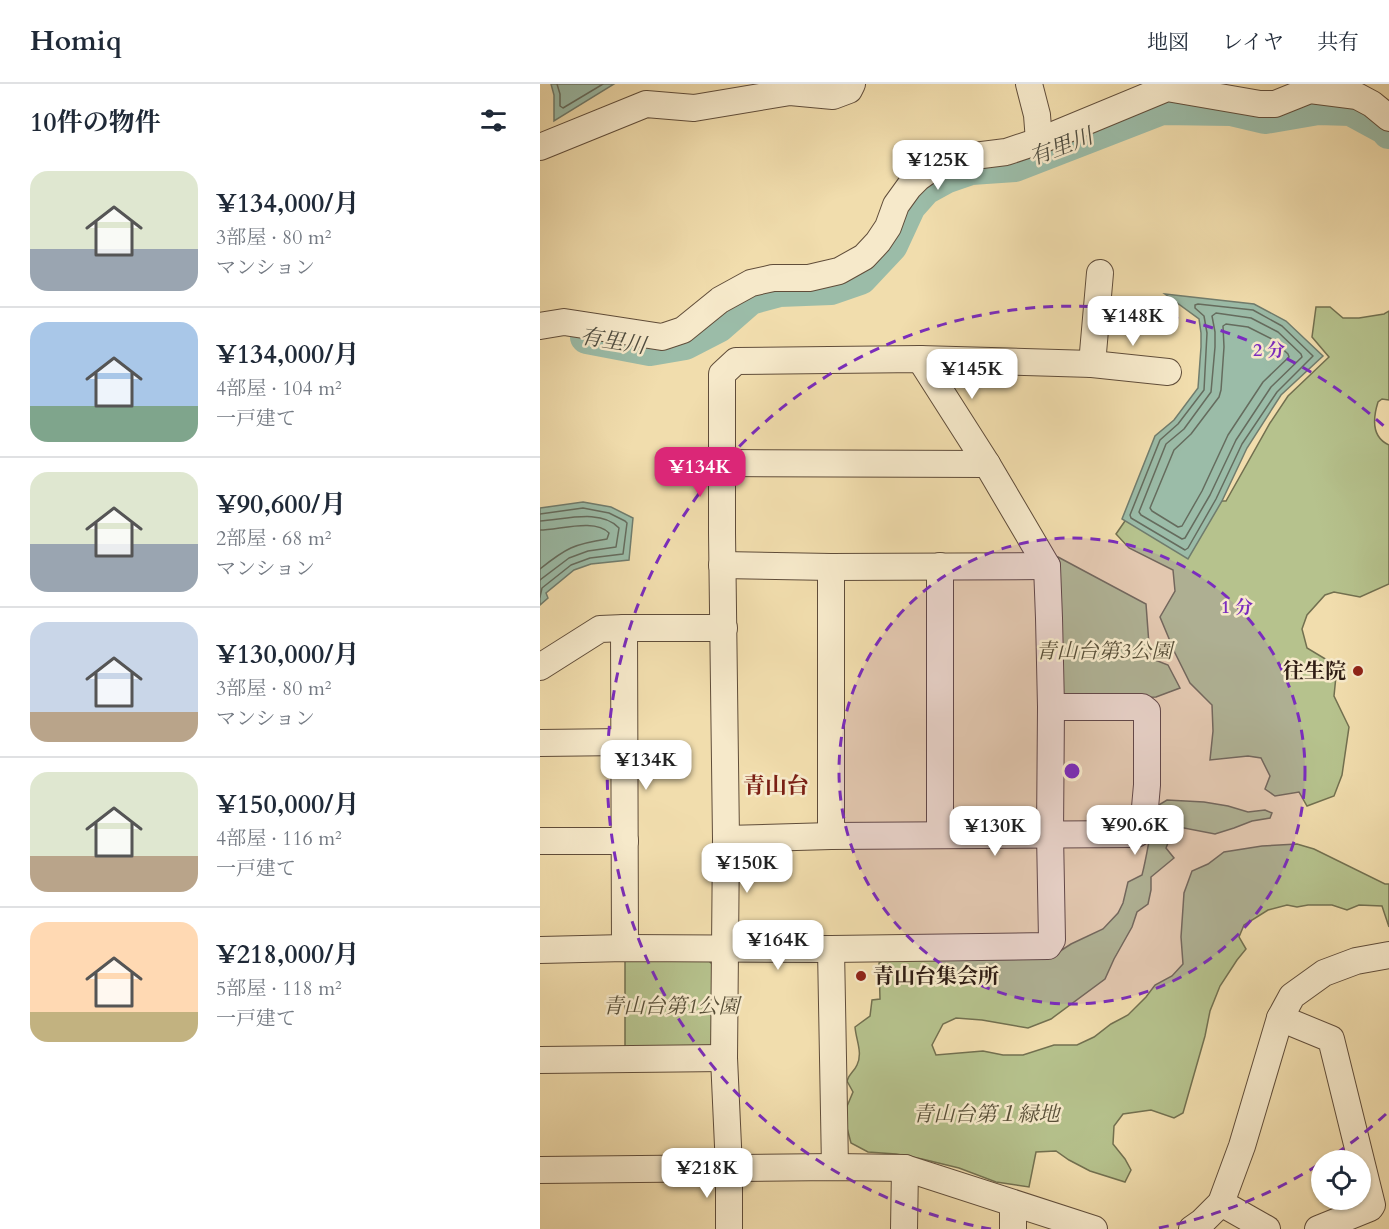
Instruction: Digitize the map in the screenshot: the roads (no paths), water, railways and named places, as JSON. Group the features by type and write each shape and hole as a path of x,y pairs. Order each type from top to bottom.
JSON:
{"street":[{"path":"540,147 646,104 694,108 790,92 833,96 849,90 852,84"},
{"path":"1029,84 1037,115 1040,141"},
{"path":"540,326 564,322 662,337 683,330 720,300 751,283 774,278 809,278 839,271 864,257 878,242 888,227 896,205 909,187 935,166 966,157 1006,152 1040,141 1167,88 1260,104 1275,104 1310,90 1357,96 1372,104 1389,118"},
{"path":"1092,364 1100,273"},
{"path":"540,950 1048,946 1052,940 1051,707 1047,566 987,465 920,360"},
{"path":"729,1229 724,1058 726,839 722,374 736,361 920,360 1092,364 1168,372"},
{"path":"723,463 987,465"},
{"path":"722,565 1047,566"},
{"path":"940,566 940,836"},
{"path":"831,567 831,836"},
{"path":"624,628 625,948"},
{"path":"540,667 600,629 724,628"},
{"path":"726,839 1136,834 1143,830 1147,785 1147,711 1142,706 1051,707"},
{"path":"540,743 624,742"},
{"path":"540,841 625,841"},
{"path":"831,949 835,1167"},
{"path":"1192,1229 1221,1203 1242,1146 1280,1018 1292,996 1324,973 1356,961 1389,955"},
{"path":"1280,1018 1331,1039 1372,1205 1370,1208 1318,1229"},
{"path":"540,1060 724,1058"},
{"path":"903,1229 905,1168"},
{"path":"540,1170 905,1168 1013,1217 1094,1229"},
{"path":"1221,1203 1267,1229"}],"water":[{"path":"551,84 614,84 554,121 554,95"},
{"path":"1165,294 1254,304 1286,321 1323,356 1281,395 1247,448 1222,501 1188,559 1122,519 1155,436 1174,420 1198,388 1201,347 1199,319"},
{"path":"583,502 611,507 633,518 629,560 591,564 574,570 546,593 548,598 540,605 540,508"}],"waterway":[{"name":"有里川","path":"587,337 650,349 685,343 718,326 750,298 779,290 831,288 860,278 891,245 909,206 925,188 945,177 971,168 1015,165 1162,108 1231,109 1265,117 1318,108 1351,109 1386,128 1389,132"}],"place":[{"name":"往生院","path":"1358,671"},
{"name":"青山台集会所","path":"861,976"}],"district":[{"name":"青山台","path":"776,786"}],"park label":[{"name":"青山台第3公園","path":"1104,651"},
{"name":"青山台第1公園","path":"671,1006"},
{"name":"青山台第１緑地","path":"986,1114"}]}
